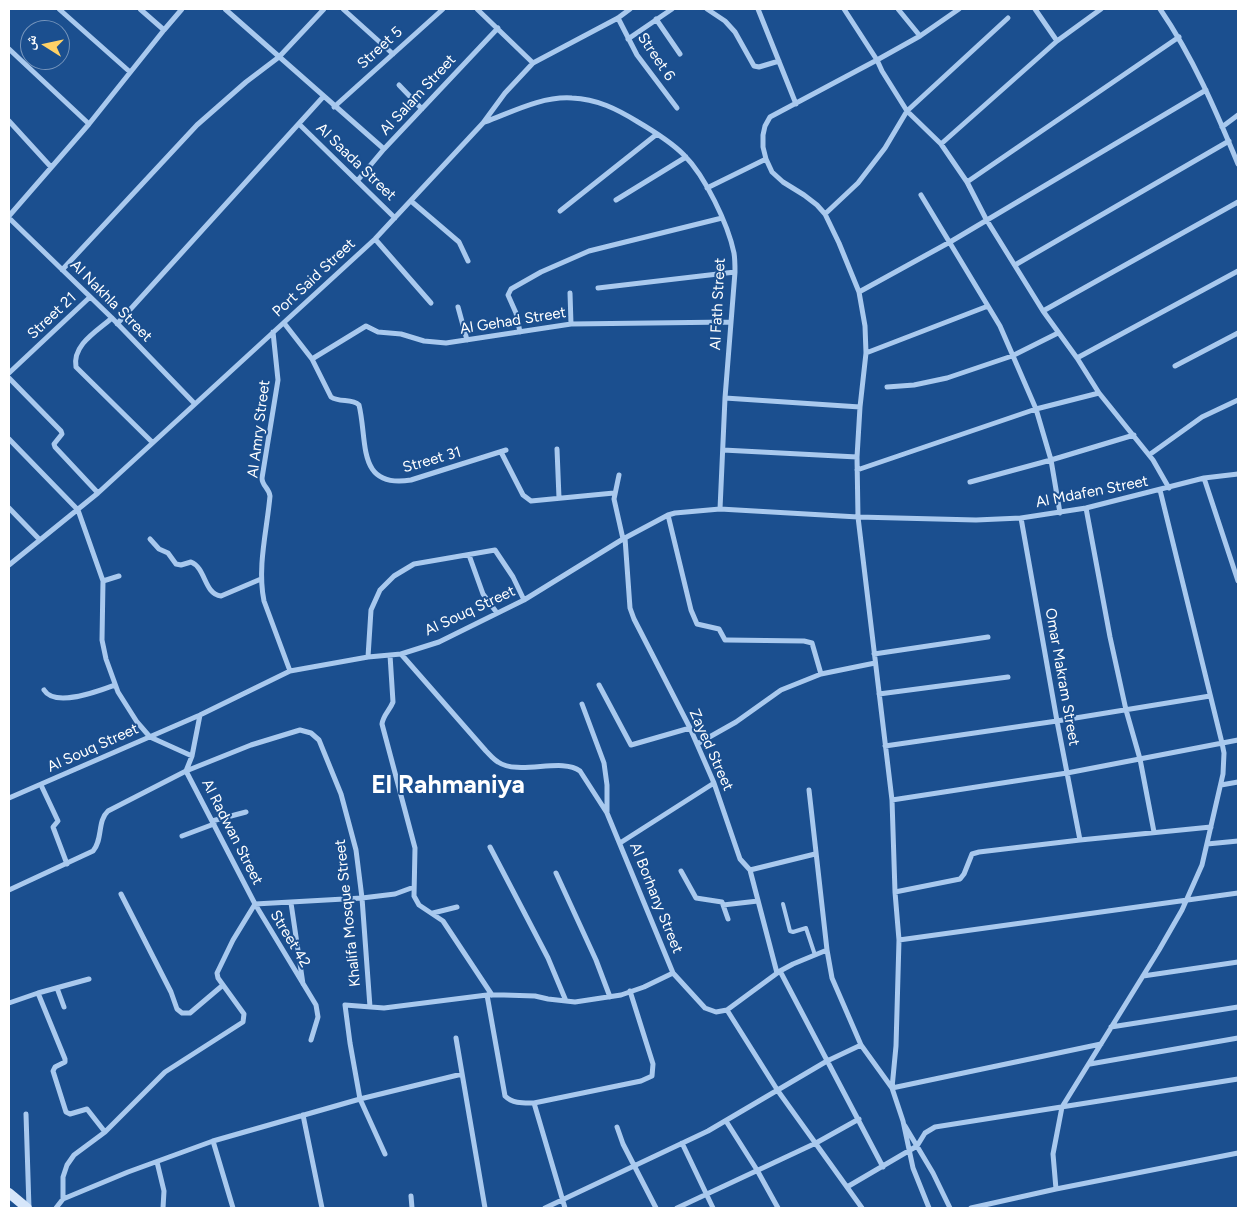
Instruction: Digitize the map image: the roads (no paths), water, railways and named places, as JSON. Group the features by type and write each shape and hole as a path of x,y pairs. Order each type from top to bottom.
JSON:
{"street":[{"path":"59,9 130,72"},
{"path":"140,9 164,30"},
{"path":"9,217 90,124 182,9"},
{"path":"225,9 384,150"},
{"path":"62,270 190,132 246,82 279,57 324,9"},
{"path":"343,9 393,54"},
{"name":"Street 5","path":"334,107 443,9"},
{"path":"477,9 533,63"},
{"name":"Port Said Street","path":"9,565 98,493 375,239 483,123 504,93 533,63 618,18 630,9"},
{"path":"628,39 672,9"},
{"path":"707,9 735,32 754,66 759,67 779,61"},
{"path":"758,9 796,104"},
{"path":"844,9 907,111 941,144 967,182 986,219 1043,311 1077,358 1099,393 1149,455 1169,488"},
{"path":"898,9 920,36"},
{"path":"892,1088 896,1046 899,940 895,892 892,800 858,517 857,470 860,407 866,353 865,326 859,292 825,214 817,205 772,172 762,147 765,126 770,117 777,112 796,104 920,36 959,9"},
{"path":"1035,9 1057,41"},
{"path":"941,144 1057,41 1101,9"},
{"path":"1160,9 1179,37 1206,90 1238,164"},
{"name":"Street 6","path":"618,18 637,55 676,108"},
{"path":"825,214 858,183 885,148 907,111 1008,18"},
{"path":"656,19 680,54"},
{"name":"Al Salam Street","path":"358,180 498,28"},
{"path":"967,182 1179,37"},
{"path":"9,48 90,124"},
{"path":"398,85 422,109"},
{"path":"859,292 950,242 1206,90"},
{"path":"117,324 323,97"},
{"name":"Al Fath Street","path":"483,123 541,101 570,97 584,98 612,107 657,134 672,144 698,172 722,218 734,254 735,272 725,398 720,509"},
{"path":"1222,127 1238,115"},
{"path":"9,121 52,167"},
{"name":"Al Saada Street","path":"300,124 396,218"},
{"path":"560,210 657,134"},
{"path":"1015,265 1229,141"},
{"path":"616,200 686,157"},
{"path":"707,188 766,159"},
{"path":"921,195 1000,326 1036,409 1051,460 1060,513"},
{"path":"411,202 459,242 468,261"},
{"path":"1043,311 1238,202"},
{"name":"Al Nakhla Street","path":"9,217 112,318 194,403"},
{"path":"520,332 516,313 508,295 511,289 541,272 590,251 722,218"},
{"path":"375,239 431,303"},
{"path":"1077,358 1238,271"},
{"path":"598,288 735,272"},
{"path":"570,293 571,324"},
{"name":"Street 21","path":"9,373 90,297"},
{"path":"866,353 988,306"},
{"path":"458,307 467,340"},
{"path":"112,318 89,338 77,352 76,367 152,442"},
{"name":"Al Gehad Street","path":"312,359 366,326 378,332 401,334 435,342 467,340 571,324 730,322"},
{"name":"Street 31","path":"284,323 312,359 331,397 336,400 353,401 359,406 368,465 376,474 387,480 399,482 411,480 503,451 525,498 531,501 559,498"},
{"name":"Al Amry Street","path":"273,332 278,375 262,478 263,484 270,496 261,579 264,601 290,671"},
{"path":"888,387 914,385 947,378 1012,356 1058,333"},
{"path":"1176,366 1238,333"},
{"path":"9,378 61,431 62,434 54,444 55,447 98,493"},
{"path":"857,470 1036,409 1099,393"},
{"path":"725,398 860,407"},
{"path":"1149,455 1202,418 1238,400"},
{"path":"970,482 1134,435"},
{"path":"9,439 78,510 102,581 102,640 106,659 118,692 137,722 150,737 192,756"},
{"path":"557,449 559,498 614,493 619,475"},
{"path":"722,450 858,456"},
{"name":"Al Mdafen Street","path":"858,517 976,520 1021,518 1086,508 1204,478 1238,474"},
{"path":"1204,478 1238,581"},
{"path":"1056,1188 1053,1154 1062,1107 1090,1064 1187,900 1202,865 1221,785 1224,764 1222,743 1160,490"},
{"name":"Zayed Street","path":"614,493 624,538 630,608 634,619 690,728 714,783 740,859 750,870 778,972 883,1167"},
{"path":"9,508 40,540"},
{"path":"1086,508 1110,637 1126,710 1140,758 1154,832"},
{"name":"Al Souq Street","path":"9,798 150,737 290,671 368,657 401,654 439,642 524,600 624,538 668,514 681,511 720,509 858,517"},
{"path":"668,514 691,610 697,624 720,629 724,639 727,640 804,640 812,643 821,674"},
{"name":"Omar Makram Street","path":"1021,518 1080,840"},
{"path":"150,539 159,549 168,553 176,564 181,565 191,562 196,565 211,591 216,595 221,596 261,579"},
{"path":"368,657 371,610 380,590 399,573 414,564 492,550 497,551 524,600"},
{"path":"469,555 483,594 497,613"},
{"path":"102,581 119,576"},
{"path":"874,654 988,637"},
{"name":"Al Borhany Street","path":"401,654 486,751 498,762 504,765 534,768 568,766 580,771 607,813 672,973 705,1008 716,1012 727,1010"},
{"path":"390,655 393,702 382,724 415,848 414,896 419,905 443,921 489,995 505,1096 518,1103 534,1103 641,1081 652,1076 653,1064 630,991"},
{"path":"697,744 736,722 781,690 821,674 875,663"},
{"path":"879,694 1008,677"},
{"path":"44,690 48,695 63,698 78,697 115,685"},
{"path":"599,685 631,745 690,728"},
{"path":"885,746 1210,696"},
{"path":"582,704 604,763 607,785 607,813"},
{"path":"186,771 192,756 200,714"},
{"name":"Khalifa Mosque Street","path":"9,890 89,854 97,847 105,813 186,771 251,745 289,732 300,730 311,733 319,740 341,794 356,850 362,898 370,1007"},
{"path":"892,800 1067,773 1238,740"},
{"name":"Al Radwan Street","path":"186,771 255,904"},
{"path":"1221,785 1238,782"},
{"path":"620,843 714,783"},
{"path":"41,784 58,821 53,827 67,864"},
{"path":"809,790 815,854 832,978 861,1045 892,1088 903,1121 913,1168 929,1208"},
{"path":"182,836 246,812"},
{"path":"895,892 960,879 972,854 1080,840 1211,827"},
{"path":"1207,844 1238,841"},
{"path":"490,847 548,958 566,1001"},
{"path":"750,870 815,854"},
{"path":"681,871 696,898 721,901 728,919"},
{"path":"556,873 596,960 610,997"},
{"path":"63,1199 63,1177 74,1155 105,1132 165,1072 243,1022 244,1014 218,978 219,968 233,940 255,904 362,898 395,894 414,887"},
{"path":"899,940 1238,893"},
{"path":"121,894 171,992 177,1009 182,1013 190,1013 224,985"},
{"path":"723,905 758,901"},
{"name":"Street 42","path":"291,903 304,987"},
{"name":"Street 42","path":"255,904 316,1005 318,1017 311,1040"},
{"path":"433,913 456,907"},
{"path":"827,950 778,972 727,1010 778,1091 862,1208"},
{"path":"1143,976 1238,962"},
{"path":"385,1154 360,1099 345,1005 384,1008 489,995 535,996 576,1002 610,997 630,991 672,973"},
{"path":"9,1003 38,992 89,979"},
{"path":"57,988 64,1007"},
{"path":"38,992 65,1059 65,1062 55,1067 53,1071 66,1112 70,1114 87,1109 105,1132"},
{"path":"1111,1027 1238,1007"},
{"path":"456,1038 485,1208"},
{"path":"1090,1064 1238,1038"},
{"path":"892,1088 1101,1044"},
{"path":"545,1208 726,1122 827,1061 861,1045"},
{"path":"56,1208 63,1199 213,1141 360,1099 462,1074"},
{"path":"847,1187 909,1152 917,1146 925,1133 935,1127 1238,1079"},
{"path":"534,1103 565,1208"},
{"path":"26,1114 28,1208"},
{"path":"303,1115 322,1208"},
{"path":"677,1208 816,1143 858,1119"},
{"path":"903,1121 950,1208"},
{"path":"726,1122 757,1170 778,1208"},
{"path":"617,1127 623,1144 656,1208"},
{"path":"213,1141 234,1208"},
{"path":"682,1143 712,1208"},
{"path":"971,1208 1056,1188 1238,1153"},
{"path":"157,1162 164,1191 163,1208"},
{"path":"9,1193 28,1208"},
{"path":"411,1196 412,1208"}],"lane":[{"path":"783,904 790,930 793,932 806,928 815,955"}],"district":[{"name":"El Rahmaniya","path":"448,786"}]}
